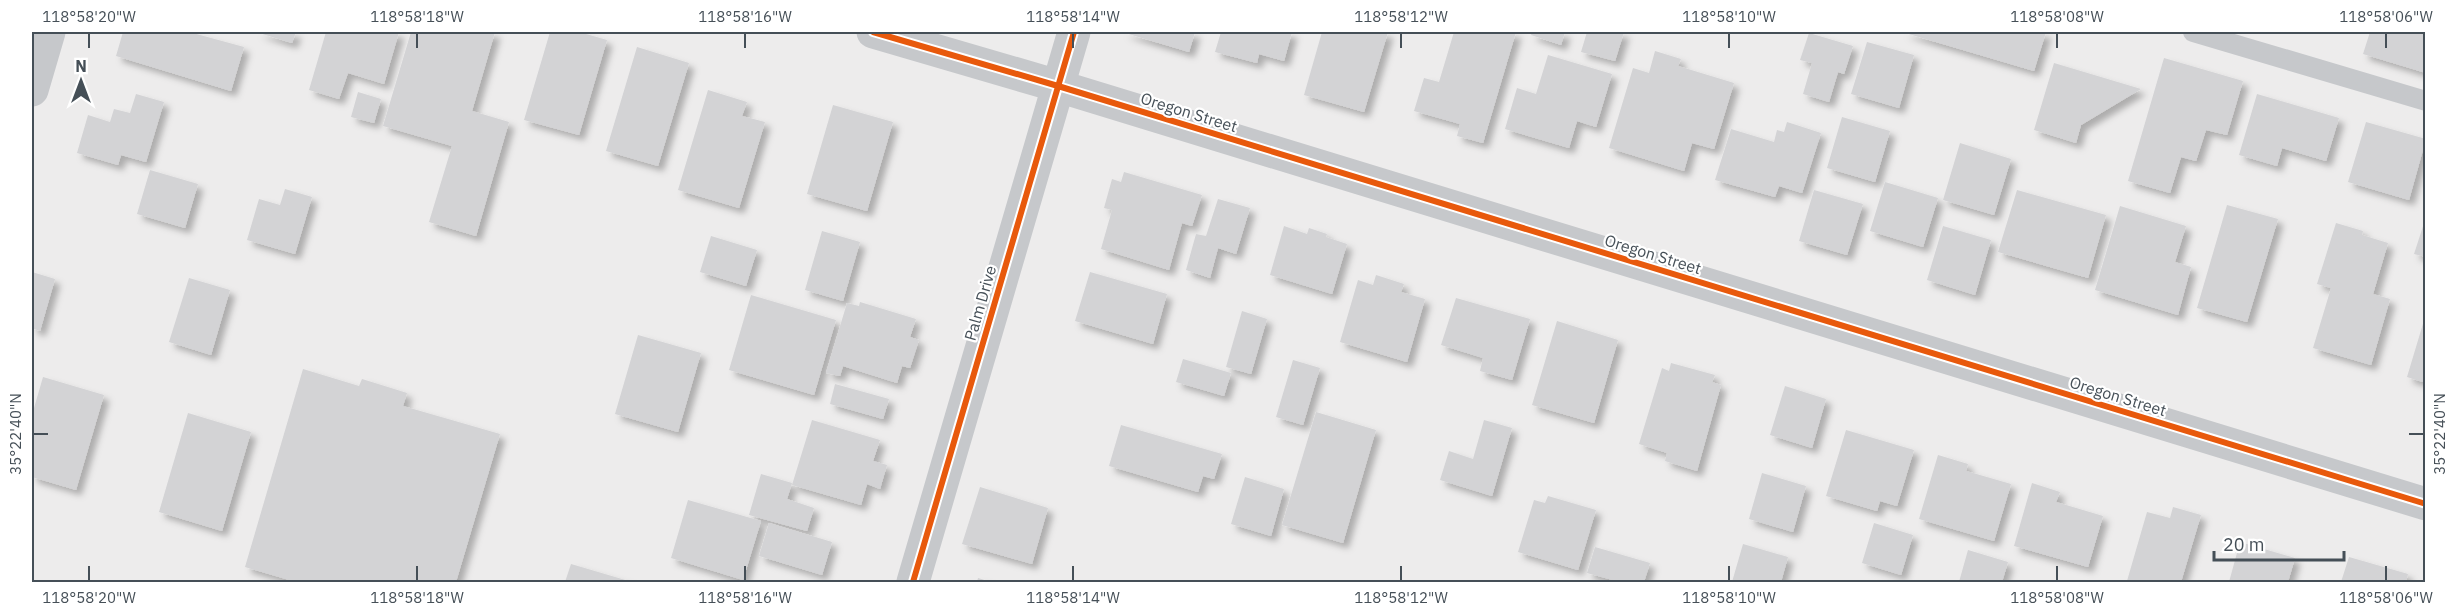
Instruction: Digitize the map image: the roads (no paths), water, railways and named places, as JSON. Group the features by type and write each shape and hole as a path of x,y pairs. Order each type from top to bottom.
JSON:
{"street":[{"path":"32,90 49,32"},
{"name":"Oregon Street","path":"873,32 1058,86 2426,504"},
{"name":"Palm Drive","path":"913,582 1074,32"}],"lane":[{"path":"2193,32 2426,101"}]}
